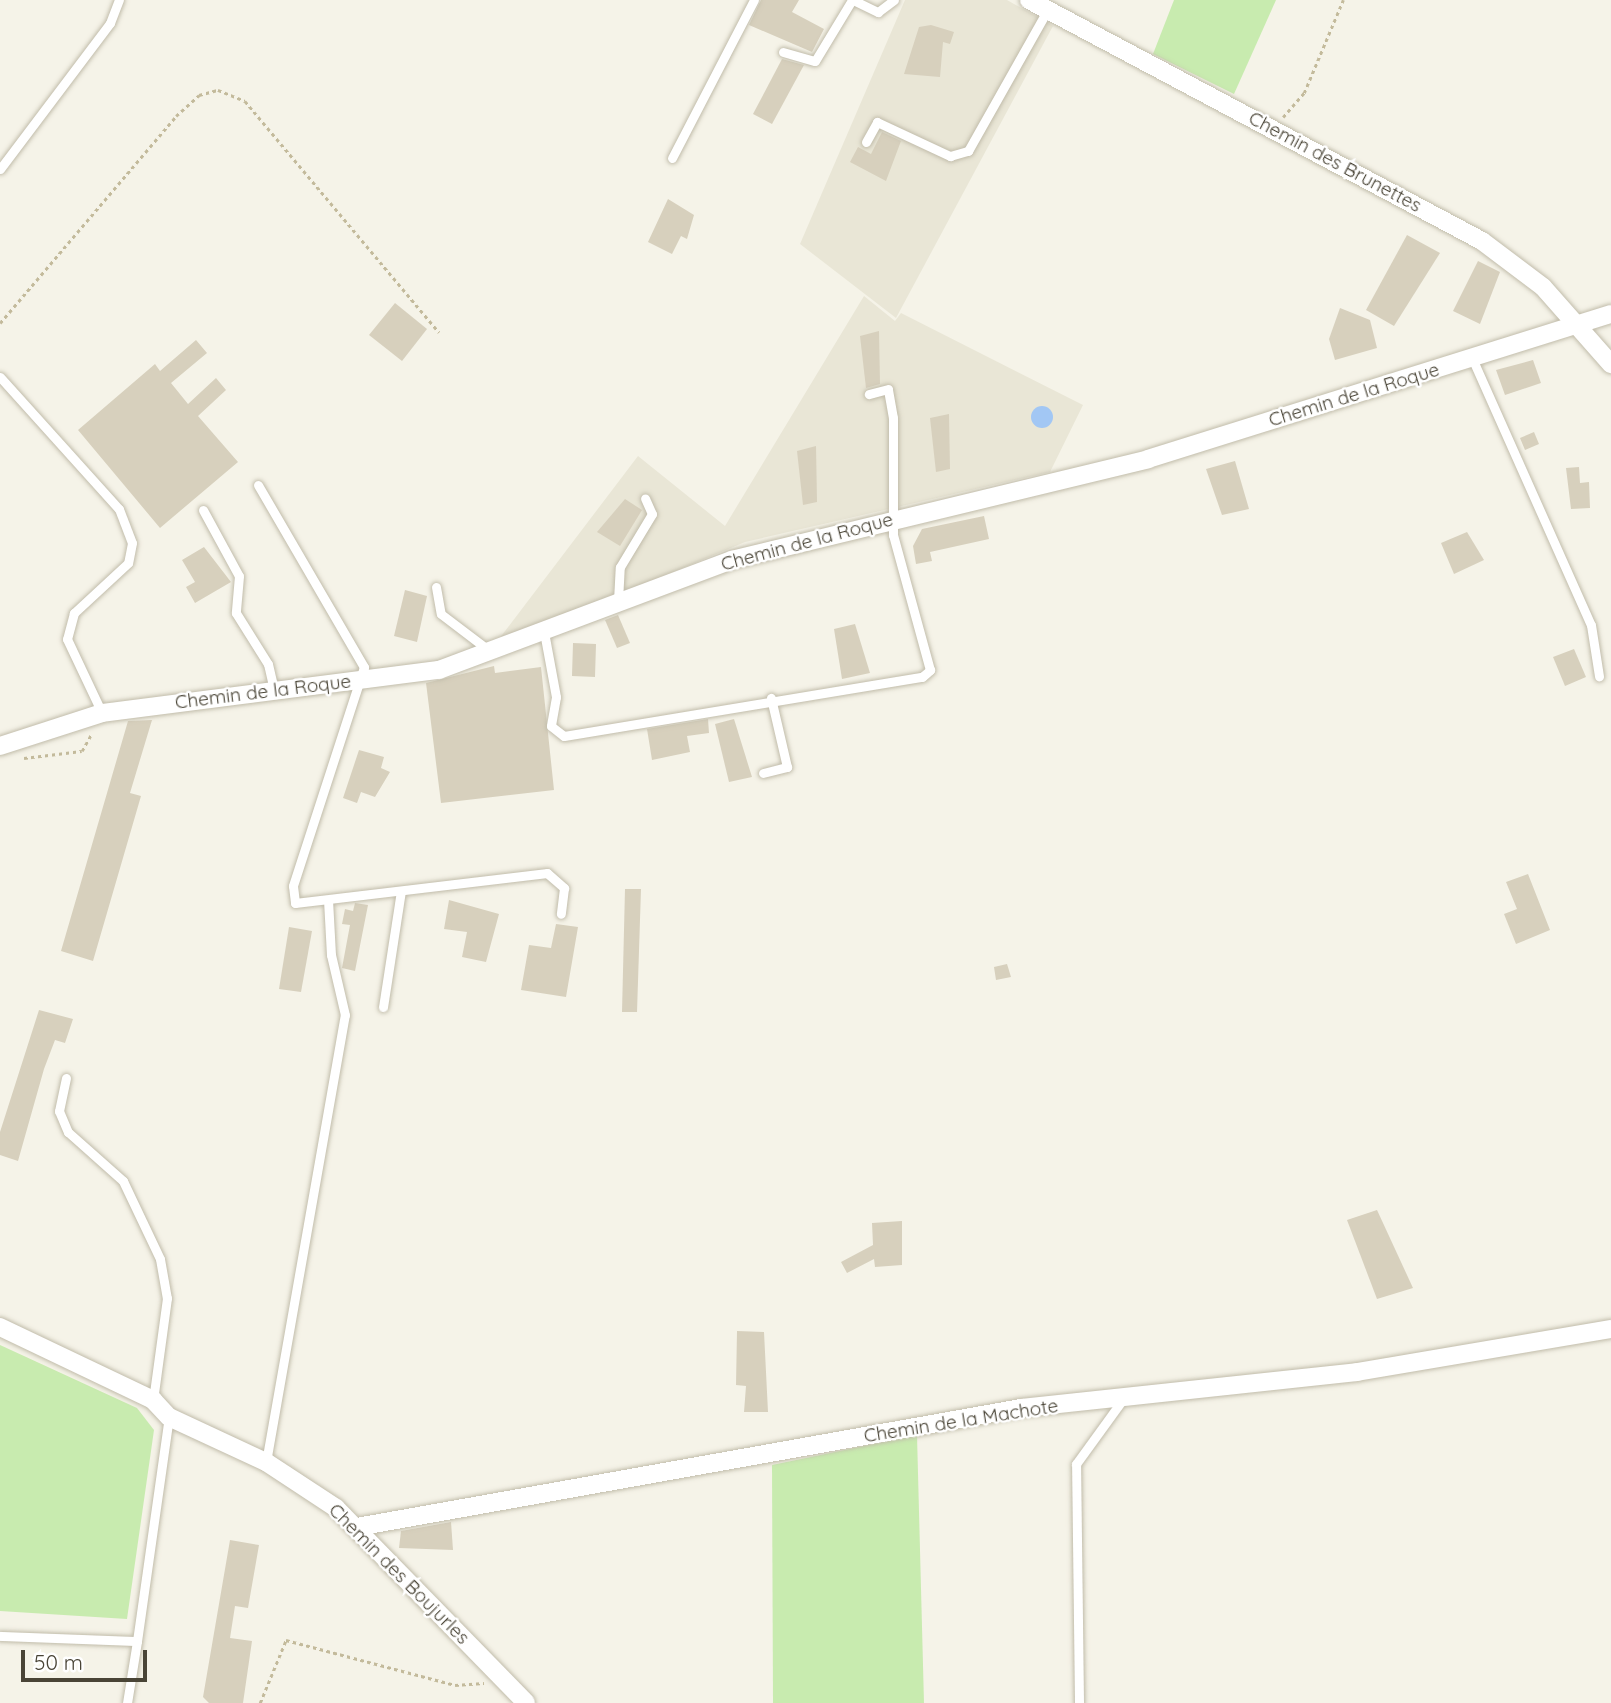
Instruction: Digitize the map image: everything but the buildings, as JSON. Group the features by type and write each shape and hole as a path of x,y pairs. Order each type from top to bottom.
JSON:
{"street":[{"name":"Chemin des Brunettes","path":"1028,0 1482,241 1543,287 1611,365"},
{"name":"Chemin de la Roque","path":"0,746 95,715 439,670 492,654 618,601 732,559 1148,459 1611,314"},
{"name":"Chemin des Boujurles","path":"0,1327 153,1400 169,1417 266,1462 357,1527 526,1703"},
{"name":"Chemin de la Machote","path":"357,1527 1007,1411 1357,1372 1611,1329"}],"lane":[{"path":"0,169 110,23 119,0"},
{"path":"672,158 754,0"},
{"path":"783,52 815,61 853,0 878,12 894,0"},
{"path":"866,142 877,122 950,156 968,151 1047,11"},
{"path":"1472,358 1591,625 1599,676"},
{"path":"0,377 119,509 132,543 128,563 74,612 67,639 95,715"},
{"path":"544,632 556,697 551,726 564,736 840,686 864,691 930,670 894,535 888,389 869,394"},
{"path":"258,485 364,667 357,680 293,886 295,903 547,873 564,888 561,914"},
{"path":"618,601 620,567 652,514 645,498"},
{"path":"203,510 239,576 236,613 268,664 274,691"},
{"path":"436,587 441,614 492,654"},
{"path":"763,773 787,767 771,698"},
{"path":"383,1007 401,891"},
{"path":"266,1462 345,1015 331,955 328,900"},
{"path":"66,1078 59,1111 68,1132 123,1181 160,1259 167,1298 153,1400"},
{"path":"1079,1703 1076,1464 1123,1399"},
{"path":"127,1703 169,1417"},
{"path":"0,1636 137,1641"}],"path":[{"path":"1273,130 1304,93 1343,0"},
{"path":"0,323 176,116 199,95 218,90 245,101 439,332"},
{"path":"13,760 82,751 91,736 95,715"},
{"path":"260,1703 286,1640 455,1685 510,1684"}],"shaded area":[{"path":"905,0 1007,0 1053,26 896,318 800,244"},
{"path":"864,296 895,321 901,313 1083,405 1050,472 745,542 493,647 638,456 725,526"}],"green space":[{"path":"1174,0 1276,0 1234,94 1153,54"},
{"path":"0,1345 137,1408 154,1430 127,1619 0,1611"},
{"path":"917,1435 924,1703 773,1703 772,1465"}],"water":[{"path":"1042,406 1050,409 1053,417 1050,425 1042,428 1034,425 1031,417 1034,409"}]}
